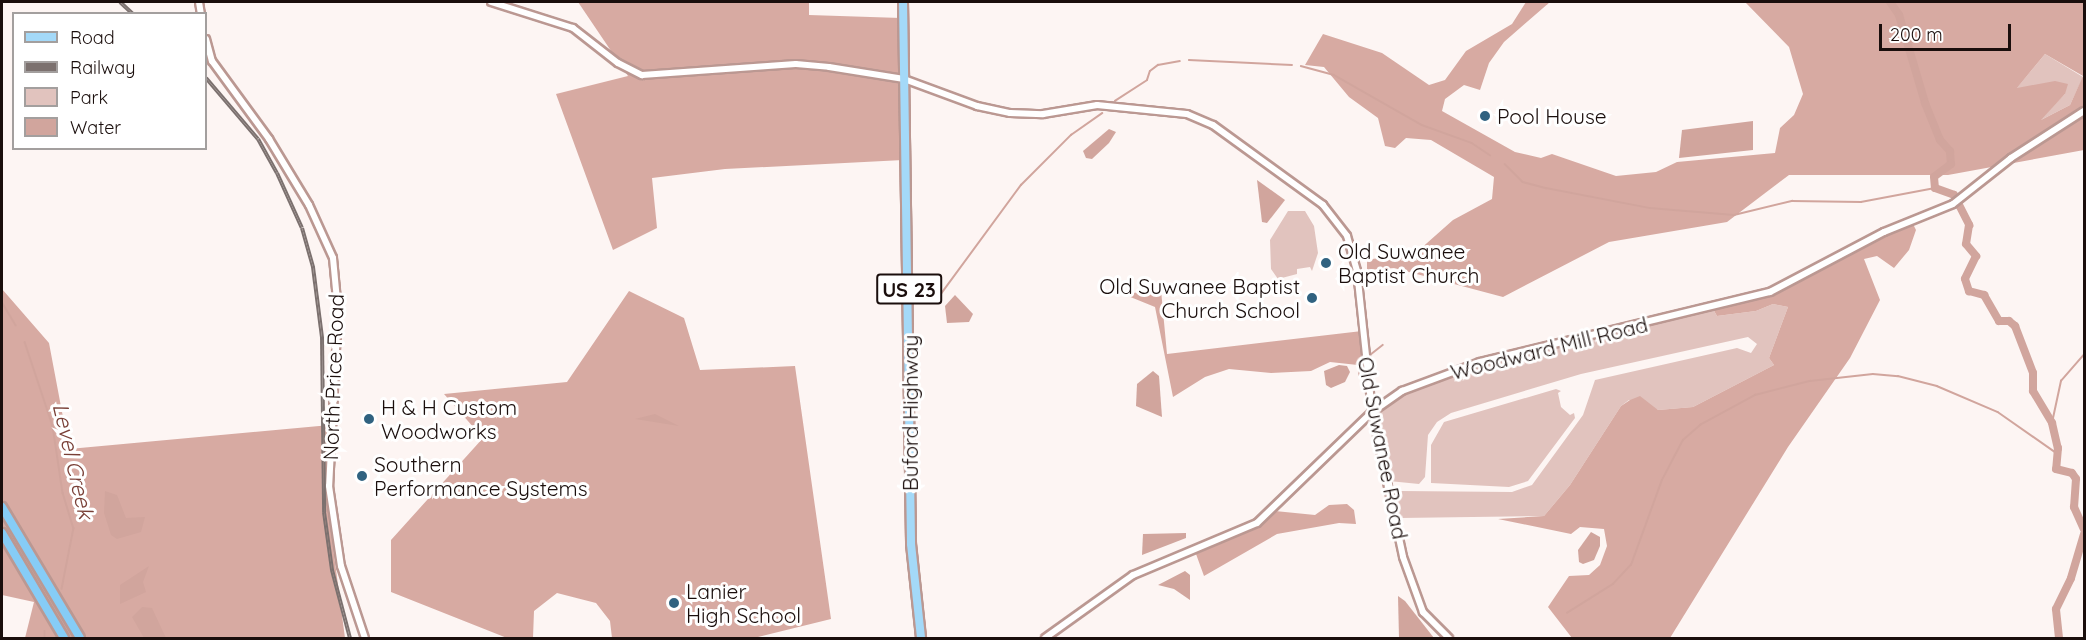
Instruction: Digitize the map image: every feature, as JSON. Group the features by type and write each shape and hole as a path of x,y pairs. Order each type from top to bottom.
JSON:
{"highway":[{"path":"2,507 80,639"},
{"path":"2,533 64,639"}],"main road":[{"name":"US 23","path":"903,2 904,79"},
{"name":"Buford Highway","path":"904,79 911,544 921,639"}],"street":[{"name":"Old Suwanee Road","path":"491,2 573,28 618,63 642,75 796,64 904,79 977,106 1010,113 1042,114 1097,105 1170,111 1201,118 1222,131 1323,205 1344,232 1357,271 1372,412 1415,596 1423,612 1449,639"},
{"name":"North Price Road","path":"207,43 212,61 269,139 309,205 333,258 338,311 329,486 341,566 365,639"},
{"name":"Woodward Mill Road","path":"1045,639 1133,575 1257,523 1372,412 1414,385 1480,362 1763,295 1884,232 1953,204 2011,158 2085,111"}],"green space":[{"path":"2045,54 2083,77 2070,105 2039,121 2065,94 2034,86 2016,89"},
{"path":"1288,211 1305,211 1314,226 1318,253 1312,271 1310,267 1297,269 1297,274 1278,279 1271,269 1270,240"},
{"path":"1773,304 1788,307 1769,358 1774,365 1693,407 1658,410 1629,400 1621,406 1570,485 1544,516 1400,518 1395,499 1401,491 1512,492 1532,485 1583,415 1595,380 1737,348 1751,353 1757,344 1748,337 1581,374 1451,413 1437,422 1428,435 1425,477 1419,484 1389,481 1376,415 1396,397 1451,374 1551,346 1713,309 1717,316 1756,311"},
{"path":"1556,389 1561,391 1558,393 1561,407 1570,415 1574,413 1575,418 1528,481 1509,487 1431,483 1431,445 1444,422"}],"shaded area":[{"path":"578,2 809,2 809,15 901,18 903,160 725,169 652,178 657,228 613,250 556,94 628,76"},
{"path":"1526,2 1550,2 1504,42 1489,63 1480,90 1464,85 1445,99 1442,111 1515,152 1541,158 1552,154 1616,176 1656,172 1677,162 1775,153 1780,128 1794,115 1803,94 1789,47 1745,2 2084,2 2084,150 1948,175 1789,175 1727,222 1609,242 1503,297 1394,268 1367,270 1367,260 1418,251 1453,220 1492,199 1494,177 1431,140 1406,138 1395,148 1385,146 1378,118 1349,97 1324,67 1305,65 1323,34 1382,53 1429,85 1445,80 1466,51 1512,24","holes":["2045,54 2083,76 2070,105 2041,120 2065,94 2068,84 2055,81 2017,88"]},
{"path":"1912,222 1916,230 1909,250 1894,268 1877,256 1864,259 1880,300 1850,358 1788,447 1670,638 1572,638 1548,607 1569,576 1589,575 1600,565 1607,546 1604,529 1580,527 1571,534 1498,519 1544,516 1570,485 1621,406 1630,400 1640,396 1658,410 1693,407 1774,365 1769,358 1788,307 1773,304 1756,311 1717,316 1713,309 1781,289"},
{"path":"2,289 49,343 69,449 330,425 325,486 345,638 25,638 34,602 2,595"},
{"path":"1161,290 1167,354 1362,331 1367,366 1330,362 1311,371 1271,373 1229,369 1205,377 1173,397 1155,307 1123,294"},
{"path":"629,291 684,318 700,370 795,366 831,619 754,638 612,638 610,621 596,603 557,593 534,611 533,638 507,638 391,592 391,540 483,438 444,394 567,382"},
{"path":"1347,504 1354,510 1356,524 1339,523 1277,534 1204,576 1196,554 1247,532 1275,511 1315,515 1329,505"}],"water":[{"path":"1753,121 1753,150 1679,158 1682,130"},
{"path":"1109,129 1116,132 1109,143 1092,159 1086,158 1083,151"},
{"path":"1257,180 1285,200 1267,223 1262,222"},
{"path":"955,295 973,314 969,322 947,323 945,306"},
{"path":"1339,365 1347,366 1350,372 1345,382 1331,388 1326,385 1324,371"},
{"path":"1153,371 1159,376 1162,417 1136,406 1137,384"},
{"path":"655,414 679,426 635,419"},
{"path":"105,491 117,495 126,518 145,517 141,532 117,539 111,535 104,513"},
{"path":"1591,532 1600,537 1600,546 1594,560 1583,564 1579,562 1578,550"},
{"path":"1186,533 1186,538 1142,555 1143,534"},
{"path":"149,566 143,582 146,592 120,604 120,585"},
{"path":"1185,571 1190,575 1190,600 1174,589 1158,585"},
{"path":"1398,596 1405,601 1434,638 1399,638"},
{"path":"142,607 152,608 166,638 144,638 132,617"}],"waterway":[{"path":"1890,2 1899,15 1925,103 1940,140 1950,151 1951,164 1934,177 1935,188 1954,195 1969,225 1966,244 1976,256 1965,279 1969,291 1984,295 1999,321 2009,321 2015,326 2033,373 2033,391 2052,423 2058,448 2056,469 2072,473 2076,479 2074,507 2084,529"},
{"path":"1189,60 1292,65"},
{"path":"1115,101 1147,80 1150,71 1158,65 1180,61"},
{"path":"1301,66 1334,75 1422,125 1472,143 1490,155"},
{"path":"938,298 1021,185 1071,135 1102,113"},
{"path":"1505,164 1523,182 1546,188 1650,208 1734,215 1792,201 1861,202 1935,188"},
{"name":"Level Creek","path":"2,302 16,325"},
{"name":"Level Creek","path":"25,342 53,426 63,493 74,528 62,589"},
{"path":"1370,355 1383,345"},
{"path":"2052,423 2061,381 2084,355"},
{"path":"1359,376 1360,365"},
{"path":"1567,613 1613,584 1631,565 1662,480 1683,440 1700,425 1755,395 1810,381 1873,374 1898,376 1937,386 1998,412 2058,454"},
{"path":"2059,638 2056,609 2071,578 2084,534"},
{"name":"Level Creek","path":"45,631 45,638"}],"railway":[{"path":"120,2 131,12"},
{"path":"207,79 258,139 277,173 302,228 313,267 322,337 324,512 332,570 350,638"}],"place":[{"name":"Pool House","path":"1485,116"},
{"name":"Old Suwanee Baptist Church","path":"1326,263"},
{"name":"Old Suwanee Baptist Church School","path":"1312,298"},
{"name":"H & H Custom Woodworks","path":"369,419"},
{"name":"Southern Performance Systems","path":"362,476"},
{"name":"Lanier High School","path":"674,603"}]}
